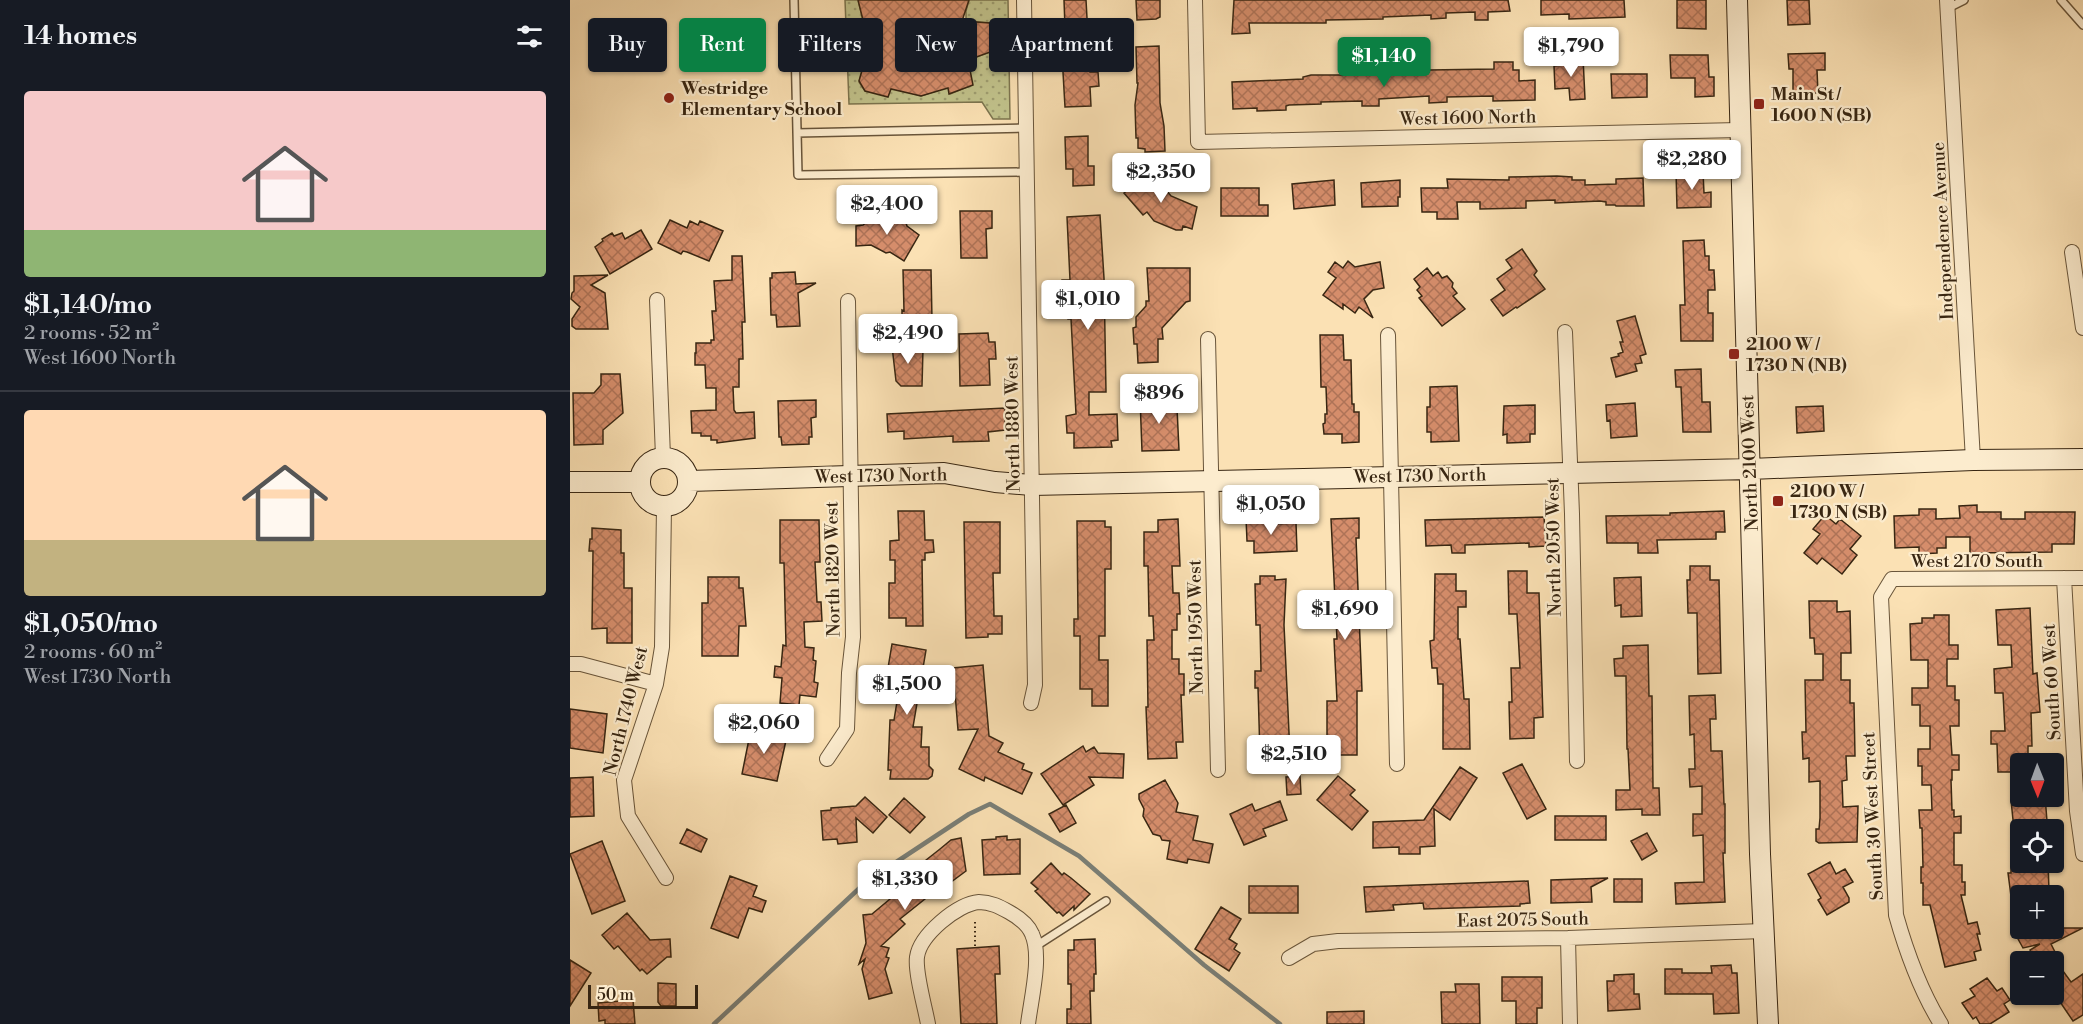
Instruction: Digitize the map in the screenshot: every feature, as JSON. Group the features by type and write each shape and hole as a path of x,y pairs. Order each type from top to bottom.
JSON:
{"street":[{"name":"North 1880 West","path":"1024,0 1035,685 1031,703"},
{"name":"West 1600 North","path":"1195,0 1198,142 1739,130"},
{"name":"North 2100 West","path":"1737,0 1760,854 1768,1024"},
{"name":"Independence Avenue","path":"1947,4 1973,460"},
{"path":"2072,252 2083,328"},
{"path":"657,300 663,457"},
{"name":"North 1820 West","path":"827,759 847,729 853,637 848,301"},
{"name":"North 2050 West","path":"1565,332 1571,473 1577,761"},
{"path":"1388,335 1397,764"},
{"name":"North 1950 West","path":"1208,339 1218,770"},
{"path":"663,457 681,464 687,472 688,481 687,491 681,499 674,504 664,506 647,499 641,491 639,482 646,464 663,457"},
{"name":"West 1730 North","path":"688,481 944,473 995,483 1032,484 1750,469 1973,460 2083,459"},
{"path":"570,482 639,482"},
{"name":"North 1740 West","path":"664,506 662,647 656,684 624,780 627,816 666,878"},
{"name":"South 60 West","path":"2064,578 2077,811 2083,854"},
{"name":"West 2170 South","path":"1881,597 1892,579 2083,578"},
{"name":"South 30 West Street","path":"1881,597 1896,915 1915,974 1941,1024"},
{"path":"570,664 581,664 656,684"},
{"path":"928,1024 917,968 917,957 922,942 929,933 953,914 978,902 997,905 1020,919 1031,931 1036,946 1028,1024"},
{"name":"East 2075 South","path":"1289,958 1313,944 1338,941 1568,938 1763,931"},
{"path":"1568,938 1570,1024"}],"lane":[{"path":"794,0 798,175 1027,172"},
{"path":"1947,4 1964,0"},
{"path":"2061,0 2083,25"},
{"path":"797,133 1026,128"},
{"path":"1036,946 1106,901"}],"path":[{"path":"975,922 975,946"}],"green space":[{"path":"845,0 858,0 862,18 846,18"},
{"path":"969,0 1008,0 1008,18 989,18 989,23 977,22 977,18 966,18"},
{"path":"989,52 989,72 1009,72 1010,119 993,119 982,102 849,104 848,72 862,72 859,82 865,91 891,87 921,96 947,84 950,94 972,85 970,72 977,72 977,57"}],"building":[{"path":"858,0 969,0 963,18 895,18 895,72 970,72 973,85 949,94 948,88 921,96 891,89 888,97 865,91 859,81 862,72 883,72 883,18 862,18"},
{"path":"1064,0 1086,0 1087,18 1065,18"},
{"path":"1136,0 1160,0 1160,17 1137,20"},
{"path":"1234,0 1508,0 1510,11 1488,12 1488,20 1475,20 1475,12 1446,13 1446,18 1431,19 1431,15 1326,20 1326,23 1249,23 1250,33 1232,34"},
{"path":"1541,0 1624,0 1625,17 1569,19 1569,14 1541,15"},
{"path":"1677,0 1706,0 1706,29 1677,28"},
{"path":"1787,0 1809,0 1810,24 1788,25"},
{"path":"977,22 989,23 989,52 977,57"},
{"path":"1159,46 1160,103 1165,151 1145,152 1145,149 1138,148 1138,138 1136,138 1135,105 1138,83 1136,47"},
{"path":"1825,53 1825,70 1817,70 1818,93 1793,93 1793,69 1789,69 1788,54"},
{"path":"1670,55 1708,55 1709,77 1714,77 1714,96 1695,97 1695,78 1671,78"},
{"path":"1583,57 1585,99 1570,100 1569,88 1555,89 1554,66 1571,64 1571,58"},
{"path":"1494,62 1513,62 1513,70 1519,70 1519,81 1535,80 1535,100 1493,101 1493,96 1447,97 1447,102 1429,103 1429,96 1379,99 1379,106 1362,106 1362,101 1289,105 1286,106 1286,110 1233,109 1232,82 1303,79 1311,75 1494,69"},
{"path":"1063,72 1098,72 1099,86 1090,87 1091,106 1065,107"},
{"path":"1611,74 1647,74 1647,97 1612,98"},
{"path":"1088,136 1088,166 1094,166 1094,185 1073,186 1073,169 1066,169 1065,137"},
{"path":"1151,172 1171,196 1197,207 1192,229 1183,226 1182,230 1176,230 1154,221 1147,212 1143,215 1124,193"},
{"path":"1676,172 1703,172 1704,193 1711,192 1711,207 1677,208"},
{"path":"1509,177 1572,177 1572,180 1585,180 1585,185 1616,184 1616,179 1643,178 1644,206 1606,205 1606,202 1600,201 1555,203 1555,200 1526,201 1526,208 1480,209 1480,202 1457,202 1458,219 1437,219 1437,212 1422,212 1421,188 1448,188 1447,179 1509,180"},
{"path":"1334,180 1335,205 1294,209 1292,184"},
{"path":"1400,180 1398,206 1362,207 1361,183"},
{"path":"1221,188 1259,188 1259,205 1268,205 1268,216 1221,216"},
{"path":"960,211 992,211 992,228 986,229 987,258 961,258"},
{"path":"884,214 894,219 899,217 905,220 907,226 919,235 904,261 890,252 886,253 871,245 856,246 856,226 863,225 871,219 882,219"},
{"path":"1100,215 1104,278 1106,392 1089,392 1089,415 1117,414 1118,440 1111,441 1112,447 1074,448 1074,433 1067,433 1066,416 1076,414 1071,319 1068,319 1068,300 1062,300 1062,280 1070,280 1067,217"},
{"path":"670,220 687,228 690,221 698,225 700,221 723,231 709,261 683,251 681,254 658,243"},
{"path":"641,230 652,249 610,274 595,247 612,233 614,236 622,233 625,239"},
{"path":"1704,240 1705,256 1709,256 1709,270 1714,270 1715,290 1708,290 1708,313 1713,313 1713,341 1681,341 1680,305 1685,305 1683,241"},
{"path":"1522,249 1537,271 1534,275 1545,289 1503,316 1491,300 1505,290 1497,279 1512,268 1506,260"},
{"path":"732,256 742,256 745,322 742,322 743,359 739,359 739,387 733,387 734,410 736,413 754,412 755,438 717,443 717,440 711,440 711,436 692,433 691,411 716,410 716,388 706,388 705,365 695,365 695,353 696,343 711,343 711,340 714,340 712,311 716,311 714,281 732,280"},
{"path":"1348,261 1355,267 1380,262 1384,288 1373,290 1364,299 1373,318 1359,307 1355,313 1343,304 1343,309 1323,295 1336,278 1328,272 1335,262 1343,268"},
{"path":"1147,268 1190,268 1190,301 1186,302 1162,328 1163,339 1158,339 1158,362 1138,363 1133,328 1136,327 1136,317 1146,306 1146,301 1149,301"},
{"path":"1427,268 1433,276 1438,272 1442,278 1447,276 1457,293 1453,296 1465,309 1442,326 1419,298 1422,296 1417,290 1420,287 1414,279"},
{"path":"903,270 931,270 932,319 935,323 902,323"},
{"path":"795,272 796,284 816,283 798,293 800,326 777,327 776,315 771,315 770,278 772,278 772,273"},
{"path":"608,275 591,285 605,293 608,329 576,329 572,326 572,319 580,307 571,299 574,291 574,276"},
{"path":"1635,316 1646,354 1640,356 1642,363 1635,364 1637,371 1616,377 1611,358 1623,352 1620,342 1623,342 1617,321"},
{"path":"988,333 989,342 995,342 996,359 989,359 990,385 960,386 959,334"},
{"path":"1320,335 1343,335 1344,360 1351,360 1352,404 1354,404 1354,412 1359,412 1359,442 1342,443 1342,434 1324,434 1323,424 1325,414 1327,414 1326,387 1321,387"},
{"path":"892,346 919,346 923,349 922,386 901,386 896,381"},
{"path":"1701,369 1702,402 1710,402 1711,432 1683,432 1681,387 1676,387 1675,370"},
{"path":"601,374 620,374 623,413 603,430 603,444 574,445 573,393 594,393 601,385"},
{"path":"1457,386 1459,441 1431,442 1431,432 1427,432 1430,387"},
{"path":"1140,398 1174,398 1175,408 1177,408 1179,450 1142,451"},
{"path":"816,400 816,417 811,418 812,437 809,437 809,444 782,445 781,437 779,437 778,401"},
{"path":"1635,403 1637,436 1611,438 1606,405"},
{"path":"1535,405 1535,434 1530,434 1530,442 1507,443 1507,434 1503,435 1504,406"},
{"path":"1823,406 1824,431 1797,433 1796,407"},
{"path":"1005,408 1005,430 988,432 989,441 953,442 953,436 904,439 904,431 888,432 887,414"},
{"path":"1977,505 1977,512 2001,512 2001,519 2025,519 2025,512 2075,512 2074,544 2052,544 2052,552 1970,553 1970,537 1946,537 1946,548 1937,548 1937,553 1919,554 1919,547 1895,548 1894,516 1919,515 1919,509 1936,509 1936,519 1960,518 1959,506"},
{"path":"898,511 924,511 925,540 933,540 934,552 925,553 925,560 922,560 923,626 906,626 906,618 889,618 889,583 895,583 895,560 890,560 890,541 899,540"},
{"path":"1724,511 1725,532 1716,532 1716,539 1657,540 1658,553 1638,553 1638,543 1607,543 1606,516"},
{"path":"1825,515 1836,524 1840,519 1861,536 1850,549 1857,555 1842,574 1822,558 1817,564 1804,553 1820,534 1813,529"},
{"path":"1269,517 1269,524 1296,523 1297,551 1254,553 1254,541 1247,541 1246,518"},
{"path":"1544,517 1546,546 1529,547 1529,543 1465,545 1465,553 1452,553 1451,545 1426,546 1425,520"},
{"path":"1359,518 1359,538 1356,538 1362,691 1357,691 1357,755 1327,755 1327,701 1337,701 1334,639 1337,639 1331,519"},
{"path":"1178,519 1180,566 1172,566 1173,593 1179,593 1180,614 1177,614 1177,630 1172,630 1172,659 1179,659 1179,674 1184,674 1184,695 1181,695 1183,742 1176,742 1177,758 1148,759 1147,640 1154,640 1153,616 1149,616 1148,566 1144,566 1144,532 1158,532 1158,520"},
{"path":"780,520 819,520 820,562 815,562 817,602 821,602 822,621 804,622 805,647 814,648 813,660 816,661 814,682 818,683 816,697 800,695 799,705 780,703 782,678 774,677 775,666 781,667 783,645 786,646 784,563 780,563"},
{"path":"1077,521 1105,521 1105,527 1111,527 1111,569 1105,569 1105,636 1099,636 1099,660 1108,660 1108,706 1092,706 1092,689 1080,689 1080,636 1074,636 1074,619 1078,619"},
{"path":"964,522 1000,522 1000,573 993,573 994,616 1002,616 1002,634 966,638"},
{"path":"592,528 621,530 621,553 624,553 624,588 632,588 632,643 607,643 607,628 592,629 593,551 589,551"},
{"path":"1690,566 1710,566 1710,580 1719,580 1721,673 1698,674 1697,613 1688,613 1687,580 1690,580"},
{"path":"1508,571 1527,571 1527,593 1539,593 1543,717 1534,718 1534,738 1510,739 1511,668 1520,668 1517,614 1509,614"},
{"path":"1435,574 1456,574 1456,591 1466,591 1466,607 1458,607 1458,639 1460,639 1464,699 1469,699 1470,749 1443,749 1443,684 1438,684 1437,668 1432,668 1430,641 1434,640"},
{"path":"1260,576 1275,576 1275,580 1286,579 1284,625 1290,754 1260,755 1258,688 1255,688 1255,671 1261,671 1260,625 1256,625 1255,584 1260,584"},
{"path":"708,577 739,577 739,588 743,588 746,626 739,626 738,656 702,656 702,603 708,603"},
{"path":"1641,577 1642,616 1621,617 1621,605 1615,606 1614,578"},
{"path":"1809,601 1837,601 1837,612 1850,611 1851,653 1841,653 1841,680 1850,680 1850,703 1854,703 1855,756 1846,756 1847,780 1842,781 1843,807 1858,806 1857,842 1819,843 1816,841 1816,829 1819,829 1820,818 1820,781 1809,782 1809,758 1803,759 1802,732 1806,732 1805,680 1823,680 1823,654 1815,654 1814,638 1810,638"},
{"path":"2030,608 2033,674 2037,673 2040,712 2031,713 2032,746 2028,746 2028,753 2010,753 2010,772 1998,772 1997,744 1991,744 1991,731 2005,731 2003,693 1995,693 1994,669 2012,667 2011,645 1998,645 1996,610"},
{"path":"1934,615 1949,615 1949,645 1958,645 1958,659 1947,659 1947,686 1955,686 1955,700 1959,700 1959,726 1950,726 1952,755 1959,755 1959,770 1952,770 1952,810 1954,810 1954,817 1961,816 1961,833 1954,833 1954,865 1962,865 1965,895 1961,895 1968,924 1977,922 1981,950 1974,952 1976,960 1945,967 1930,905 1923,905 1923,883 1921,883 1922,828 1920,828 1919,810 1932,810 1931,785 1922,785 1922,766 1918,766 1918,749 1930,749 1930,726 1920,726 1920,705 1912,705 1912,688 1928,688 1928,660 1911,660 1910,624 1922,623 1922,618 1934,618"},
{"path":"892,644 926,650 913,727 922,727 921,747 929,747 929,766 933,770 932,776 928,779 890,779 891,770 888,770 890,720 894,720 899,689 885,686"},
{"path":"1648,645 1649,696 1652,696 1653,788 1659,788 1660,815 1642,815 1642,809 1616,810 1616,790 1630,790 1626,676 1615,676 1614,659 1623,658 1623,646"},
{"path":"983,665 989,736 1003,743 998,752 1024,764 1022,769 1032,773 1022,794 985,777 984,781 959,769 978,729 958,730 953,668"},
{"path":"1715,695 1716,719 1710,719 1711,751 1722,751 1725,804 1725,853 1723,853 1725,902 1676,904 1675,883 1704,882 1703,835 1693,836 1693,814 1702,814 1702,786 1690,787 1689,769 1695,769 1694,734 1690,735 1689,696"},
{"path":"570,709 607,714 603,753 570,748"},
{"path":"751,729 787,736 777,781 742,774"},
{"path":"1083,746 1086,752 1094,747 1098,753 1124,754 1123,778 1089,777 1094,785 1063,805 1041,774"},
{"path":"1522,764 1546,809 1527,819 1503,773"},
{"path":"1460,767 1477,778 1450,820 1434,809 1435,846 1420,847 1420,854 1399,854 1399,847 1373,848 1373,822 1424,820"},
{"path":"1300,776 1301,794 1287,795 1286,777"},
{"path":"1338,776 1355,790 1350,795 1368,811 1352,830 1317,800"},
{"path":"593,777 594,816 570,817 570,778"},
{"path":"1165,780 1178,803 1176,812 1198,816 1193,840 1213,844 1209,863 1188,859 1187,863 1167,859 1170,841 1162,840 1160,836 1153,834 1143,816 1144,809 1139,794"},
{"path":"865,797 887,817 873,833 856,818 857,842 838,844 837,839 823,840 821,811 856,806"},
{"path":"904,798 925,817 910,833 889,815"},
{"path":"1280,801 1287,820 1263,829 1266,836 1244,845 1230,814 1252,804 1255,811"},
{"path":"1066,805 1076,823 1060,832 1049,814"},
{"path":"2012,807 2046,807 2047,819 2013,819"},
{"path":"1555,816 1606,816 1606,840 1555,840"},
{"path":"687,829 707,839 701,852 680,843"},
{"path":"1647,833 1657,851 1642,860 1631,841"},
{"path":"1007,836 1007,840 1020,839 1020,874 984,875 982,840"},
{"path":"961,838 966,871 947,885 945,883 900,919 905,924 881,946 889,948 886,957 889,958 885,969 892,993 869,999 862,969 865,959 859,964 866,943 863,915 872,914 896,894 893,890 918,870 916,868 951,840"},
{"path":"602,841 625,901 592,914 570,854"},
{"path":"1830,862 1836,874 1845,869 1853,882 1843,887 1849,902 1827,915 1818,900 1821,898 1808,874"},
{"path":"1051,863 1062,875 1064,873 1090,894 1074,910 1074,906 1063,916 1035,891 1038,889 1031,883"},
{"path":"2008,873 2048,873 2049,885 2010,885 2010,888"},
{"path":"730,876 757,886 753,896 766,901 762,912 749,908 738,938 711,928"},
{"path":"1608,878 1591,887 1592,902 1551,903 1551,880"},
{"path":"1614,879 1642,879 1642,902 1614,902"},
{"path":"1528,881 1530,903 1520,904 1520,906 1424,909 1423,903 1393,905 1394,910 1366,912 1364,887"},
{"path":"1249,886 1298,886 1298,913 1249,913"},
{"path":"1221,907 1241,919 1229,939 1237,944 1234,949 1240,953 1229,971 1195,949"},
{"path":"627,913 650,940 670,939 671,957 667,957 647,974 642,969 640,971 618,946 614,949 602,935"},
{"path":"2064,928 2083,928 2064,938"},
{"path":"1095,939 1096,974 1094,974 1094,991 1090,991 1091,1024 1067,1024 1067,1009 1071,1009 1068,950 1074,950 1074,940"},
{"path":"2018,939 2061,939 2051,944 2054,951 2030,951 2040,944 2023,948"},
{"path":"999,946 1000,974 995,974 997,1024 961,1024 957,949"},
{"path":"570,960 591,973 570,1006"},
{"path":"1731,965 1732,973 1737,973 1739,1013 1714,1014 1713,994 1665,994 1665,969 1682,969 1682,973 1712,973 1711,966"},
{"path":"2064,972 2071,982 2083,974 2083,1015 2073,1021 2062,1005 2064,1005"},
{"path":"1634,974 1634,994 1639,994 1640,1009 1608,1011 1607,981 1614,981 1614,975"},
{"path":"1502,977 1542,977 1542,1008 1537,1008 1537,1024 1516,1024 1516,1001 1502,1001"},
{"path":"1987,978 1997,991 2002,988 2010,1000 2004,1004 2009,1012 1990,1024 1980,1024 1976,1017 1973,1019 1962,1003 1975,996 1970,989"},
{"path":"658,983 676,984 676,1006 661,1006 658,1002"},
{"path":"1455,984 1479,984 1480,1024 1442,1024 1441,992 1456,992"},
{"path":"633,1000 635,1024 605,1024 605,1020 599,1021 598,1003"},
{"path":"1364,1011 1364,1024 1327,1024 1327,1012"}],"waterway":[{"path":"714,1024 866,882 969,814 990,804 1079,856 1204,965 1280,1024"}],"place":[{"name":"Westridge Elementary School","path":"669,98"},
{"name":"Main St / 1600 N (SB)","path":"1759,104"},
{"name":"2100 W / 1730 N (NB)","path":"1734,354"},
{"name":"2100 W / 1730 N (SB)","path":"1778,501"}]}
